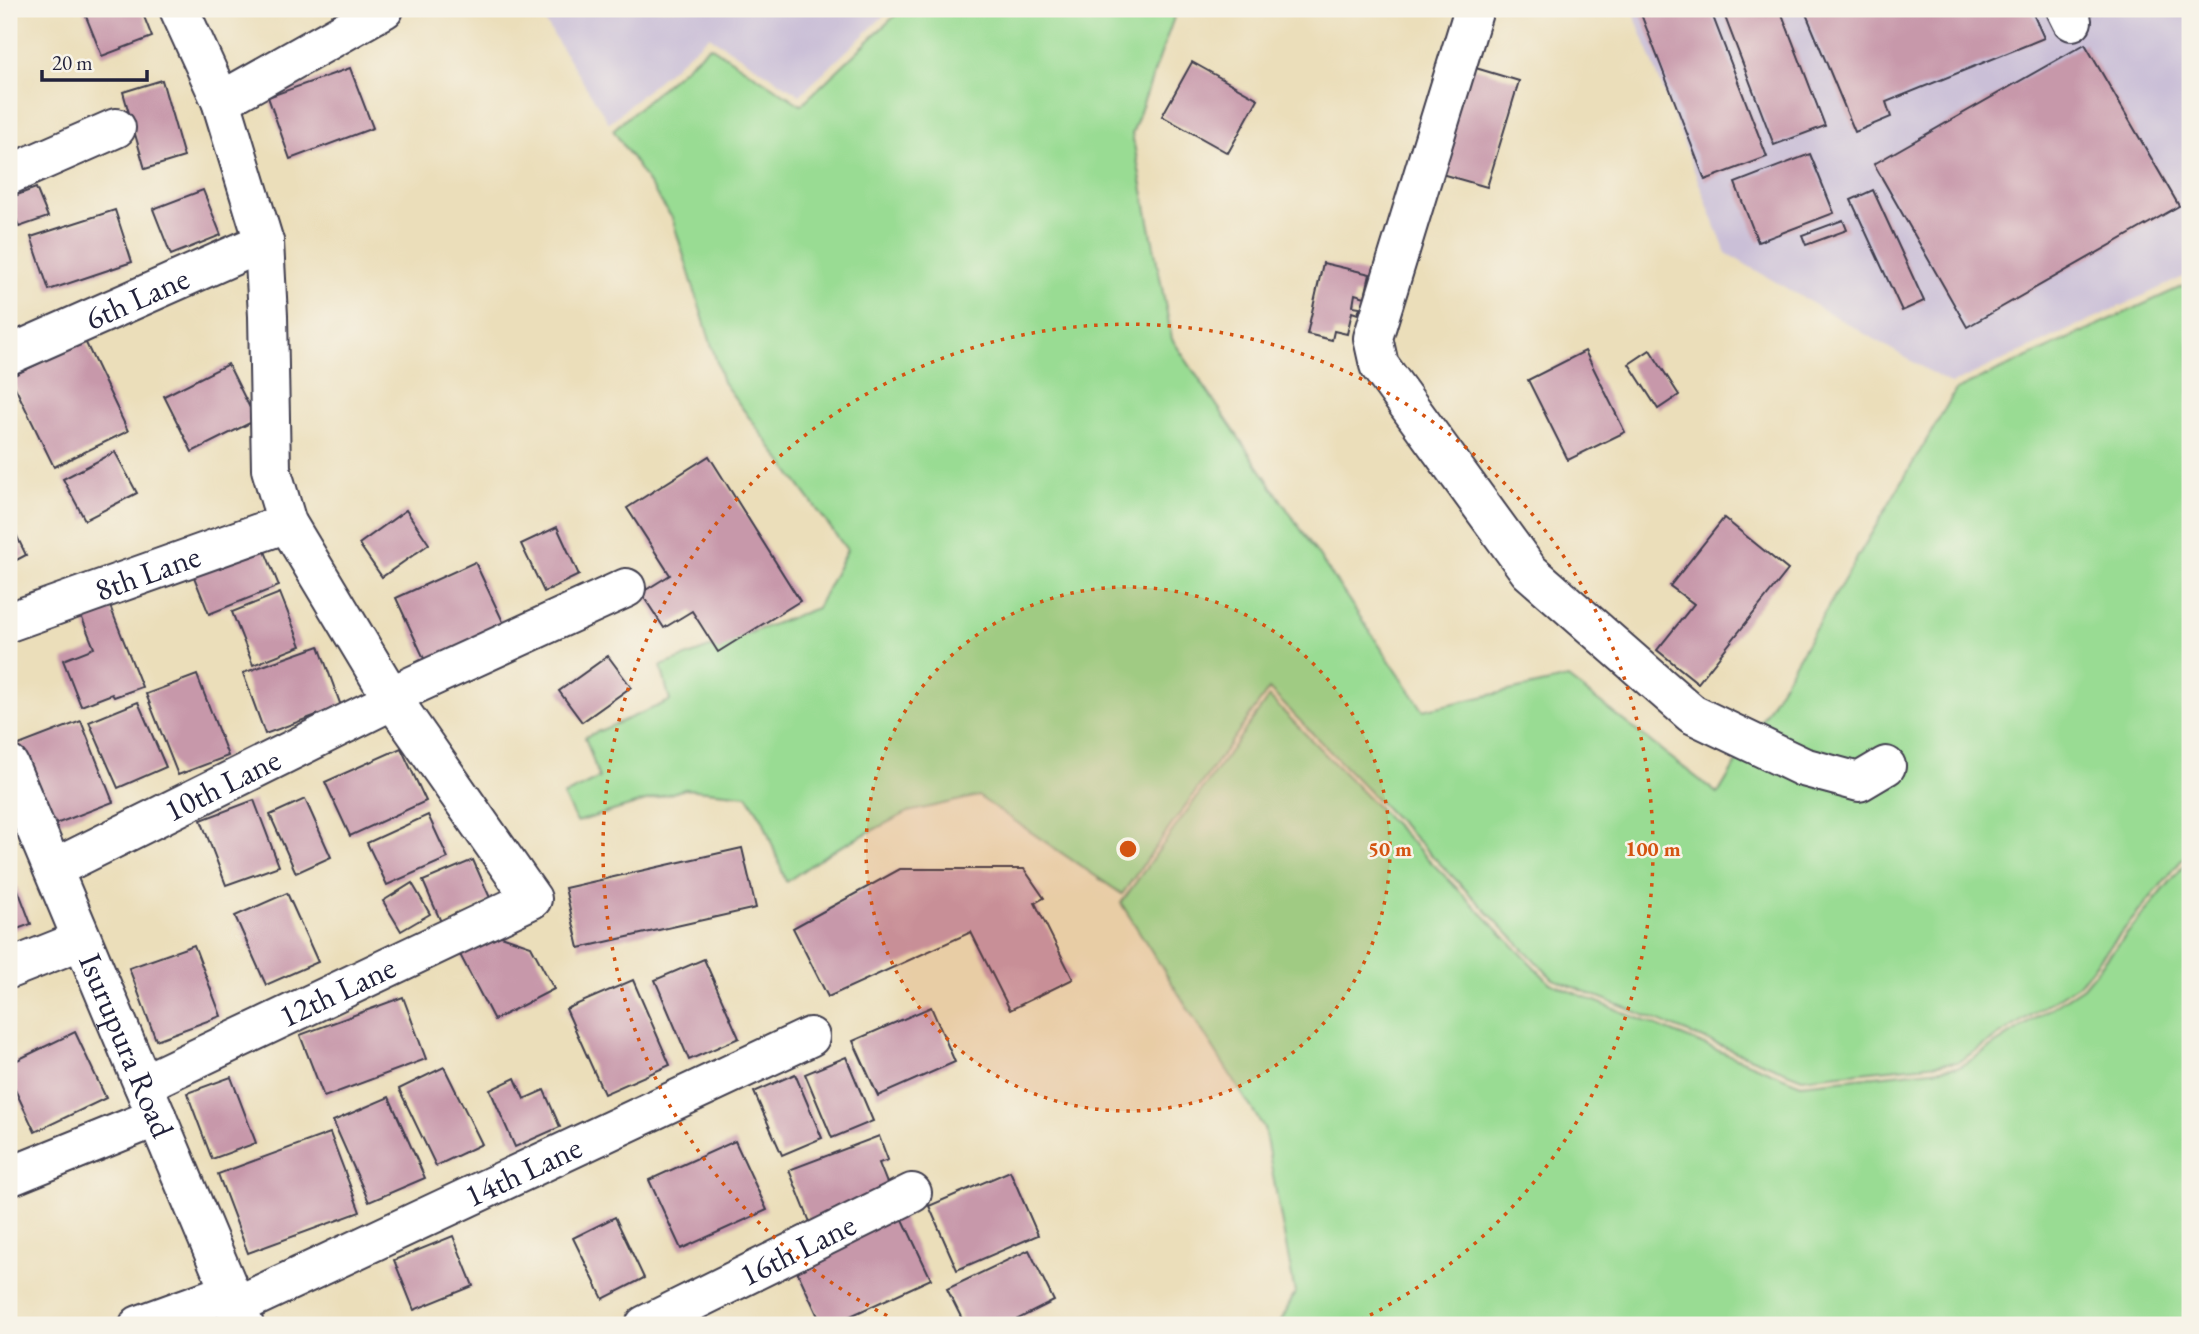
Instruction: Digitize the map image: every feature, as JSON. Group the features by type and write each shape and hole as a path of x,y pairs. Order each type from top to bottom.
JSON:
{"street":[{"path":"179,9 221,101 264,242 271,469 287,523 391,698"},
{"path":"221,101 384,9"},
{"path":"1474,9 1373,338 1379,365 1529,571 1692,714 1803,767 1859,782 1886,766"},
{"path":"9,175 116,128"},
{"name":"6th Lane","path":"9,355 264,242"},
{"name":"8th Lane","path":"9,622 287,523"},
{"name":"10th Lane","path":"53,869 391,698 626,588"},
{"name":"12th Lane","path":"9,1177 532,899 391,698"},
{"name":"Isurupura Road","path":"11,779 53,869 237,1308"},
{"path":"9,969 82,940"},
{"name":"14th Lane","path":"139,1325 237,1308 810,1037"},
{"name":"16th Lane","path":"645,1325 912,1193"}],"shaded area":[{"path":"537,9 891,9 800,95 709,36 609,123"},
{"path":"1632,9 2190,9 2190,274 1951,384 1726,253"}],"green space":[{"path":"902,9 1177,9 1132,134 1172,339 1423,710 1568,678 1718,794 1956,390 2190,283 2190,850 2079,984 1958,1062 1802,1078 1553,979 1269,689 1122,894 978,796 908,812 830,852 786,882 763,820 747,795 685,789 577,822 563,796 599,778 585,737 670,701 661,666 817,608 847,550 723,382 672,218 613,130 710,46 801,105"},
{"path":"1269,697 1550,983 1801,1084 1960,1067 2083,987 2190,858 2190,1325 1279,1325 1295,1293 1264,1128 1121,903"}],"building":[{"path":"83,9 141,9 152,37 102,56"},
{"path":"1639,9 1710,9 1767,157 1705,180"},
{"path":"1722,9 1780,9 1825,126 1774,145"},
{"path":"1804,9 2031,9 2044,38 1886,102 1891,117 1855,132"},
{"path":"2085,44 2179,206 1967,327 1874,164"},
{"path":"1192,62 1258,99 1228,153 1162,116"},
{"path":"1469,66 1519,81 1487,187 1438,173"},
{"path":"350,68 373,128 290,159 268,97"},
{"path":"162,80 184,157 145,169 123,92"},
{"path":"1810,154 1834,213 1758,242 1735,183"},
{"path":"36,188 48,217 19,227 9,198"},
{"path":"203,190 221,235 171,255 153,209"},
{"path":"1873,190 1924,301 1902,311 1851,200"},
{"path":"115,210 132,262 49,290 31,237"},
{"path":"1843,220 1847,230 1806,245 1802,235"},
{"path":"1323,263 1370,274 1365,297 1355,294 1353,306 1360,307 1358,314 1352,312 1347,334 1334,331 1332,340 1307,334"},
{"path":"85,341 128,431 54,467 10,377"},
{"path":"1650,350 1679,395 1658,409 1629,364"},
{"path":"1585,351 1625,432 1568,460 1528,380"},
{"path":"228,364 256,420 192,452 164,396"},
{"path":"115,452 137,493 85,520 63,479"},
{"path":"709,456 800,601 718,652 692,611 664,628 641,593 670,575 627,508"},
{"path":"406,510 429,544 382,577 359,544"},
{"path":"1724,518 1788,570 1698,683 1657,650 1694,604 1670,586"},
{"path":"9,520 26,555 9,564"},
{"path":"557,527 579,575 544,592 521,544"},
{"path":"260,539 279,586 209,614 190,567"},
{"path":"475,562 505,626 426,663 396,598"},
{"path":"280,593 301,646 253,665 232,612"},
{"path":"106,596 142,687 114,697 112,694 81,706 63,660 94,648 78,608"},
{"path":"319,646 341,706 265,734 243,673"},
{"path":"608,656 631,687 582,722 559,691"},
{"path":"197,675 228,756 178,775 146,694"},
{"path":"138,702 166,767 118,788 89,722"},
{"path":"81,721 113,802 48,827 16,746"},
{"path":"401,748 426,801 350,836 325,782"},
{"path":"305,799 331,857 296,873 270,815"},
{"path":"254,800 279,866 226,885 201,820"},
{"path":"428,815 448,858 387,885 367,843"},
{"path":"742,848 756,908 579,948 565,888"},
{"path":"473,860 491,900 441,922 423,881"},
{"path":"9,866 31,924 9,932"},
{"path":"900,869 1024,869 1044,898 1035,903 1073,979 1010,1010 971,932 828,997 793,928"},
{"path":"412,883 430,914 401,931 383,901"},
{"path":"287,893 318,962 266,985 235,916"},
{"path":"486,931 531,946 554,989 494,1020 456,947"},
{"path":"194,945 221,1016 156,1040 129,968"},
{"path":"704,959 739,1038 689,1060 655,980"},
{"path":"633,980 670,1065 604,1094 566,1009"},
{"path":"403,997 426,1059 324,1097 300,1035"},
{"path":"931,1007 955,1062 878,1096 853,1041"},
{"path":"75,1032 106,1098 35,1132 9,1077 9,1064"},
{"path":"846,1057 873,1121 832,1138 805,1074"},
{"path":"444,1067 482,1144 436,1166 399,1089"},
{"path":"795,1074 822,1138 782,1155 754,1092"},
{"path":"231,1077 256,1143 212,1159 187,1093"},
{"path":"515,1078 524,1099 544,1090 560,1127 515,1147 490,1090"},
{"path":"389,1097 425,1178 369,1202 333,1121"},
{"path":"330,1133 360,1212 248,1253 218,1174"},
{"path":"879,1136 888,1160 879,1163 892,1196 812,1227 789,1170"},
{"path":"735,1141 767,1210 681,1249 649,1180"},
{"path":"1010,1171 1038,1235 957,1270 929,1206"},
{"path":"899,1211 931,1279 831,1325 822,1325 792,1260"},
{"path":"615,1217 644,1278 603,1299 573,1238"},
{"path":"453,1236 473,1286 414,1310 394,1260"},
{"path":"1029,1250 1054,1301 1006,1325 965,1325 947,1289"}]}
